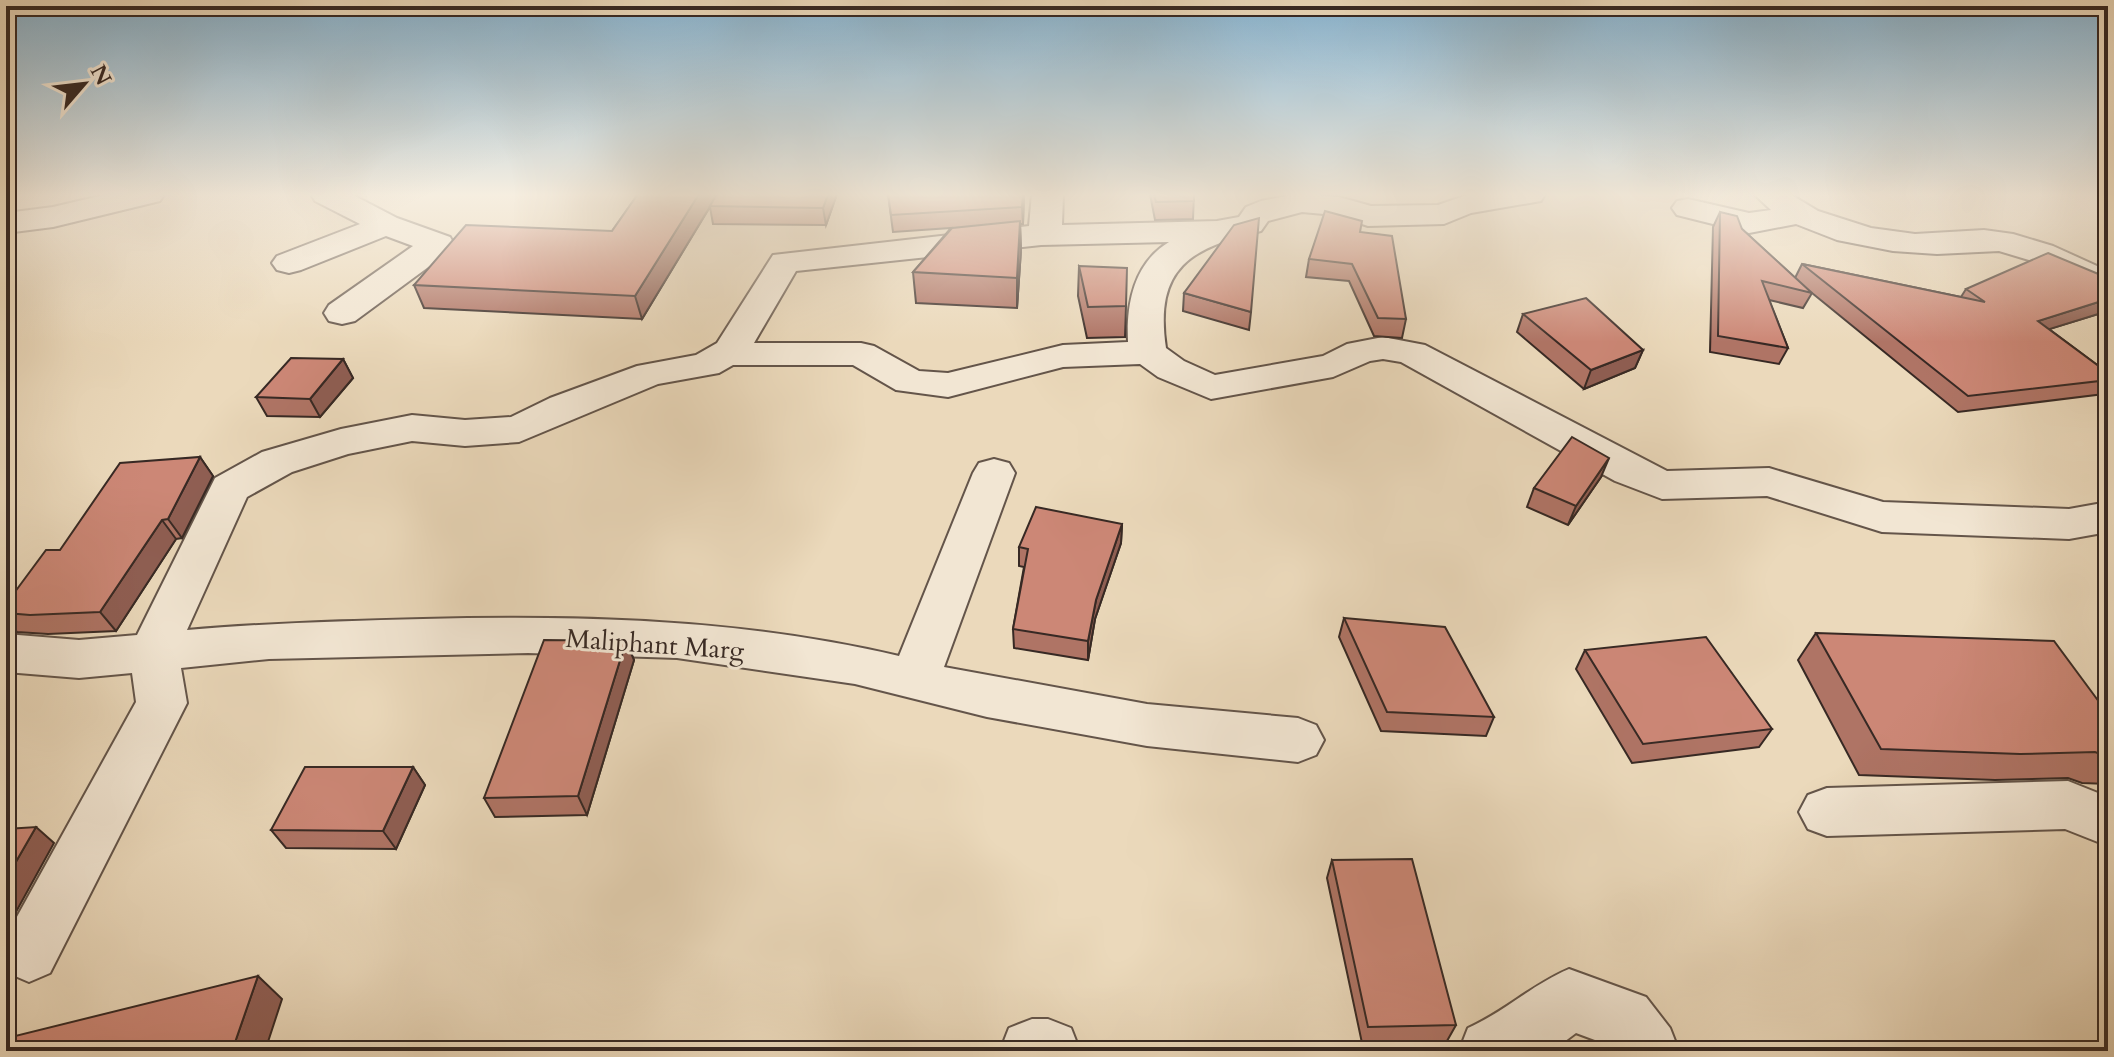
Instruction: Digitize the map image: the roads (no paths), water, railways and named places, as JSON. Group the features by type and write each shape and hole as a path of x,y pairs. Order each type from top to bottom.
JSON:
{"street":[{"path":"289,263 339,243"},
{"path":"342,313 436,243"},
{"path":"29,953 162,703 153,652 230,488 277,462 341,442 412,428 465,433 519,429 564,407 650,374 706,365 726,354 785,262 869,256 955,243"},
{"path":"1148,352 1145,334 1149,286 1169,257 1194,243"},
{"path":"1918,243 1948,243"},
{"path":"2011,243 2108,284"},
{"path":"726,354 861,354 910,382 948,385 1063,356 1148,352 1171,369 1211,387 1333,366 1360,352 1383,348 1412,353 1630,471 1662,485 1769,482 1882,517 2069,524 2108,517"},
{"path":"914,680 994,473"},
{"name":"Maliphant Marg","path":"6,653 79,659 284,641 528,635 662,640 855,665 987,697 1147,725 1298,740"},
{"path":"1827,812 2068,805 2108,822"},
{"path":"1491,1051 1512,1041 1569,1000 1624,1019 1647,1051"},
{"path":"1032,1051 1048,1051"}]}
